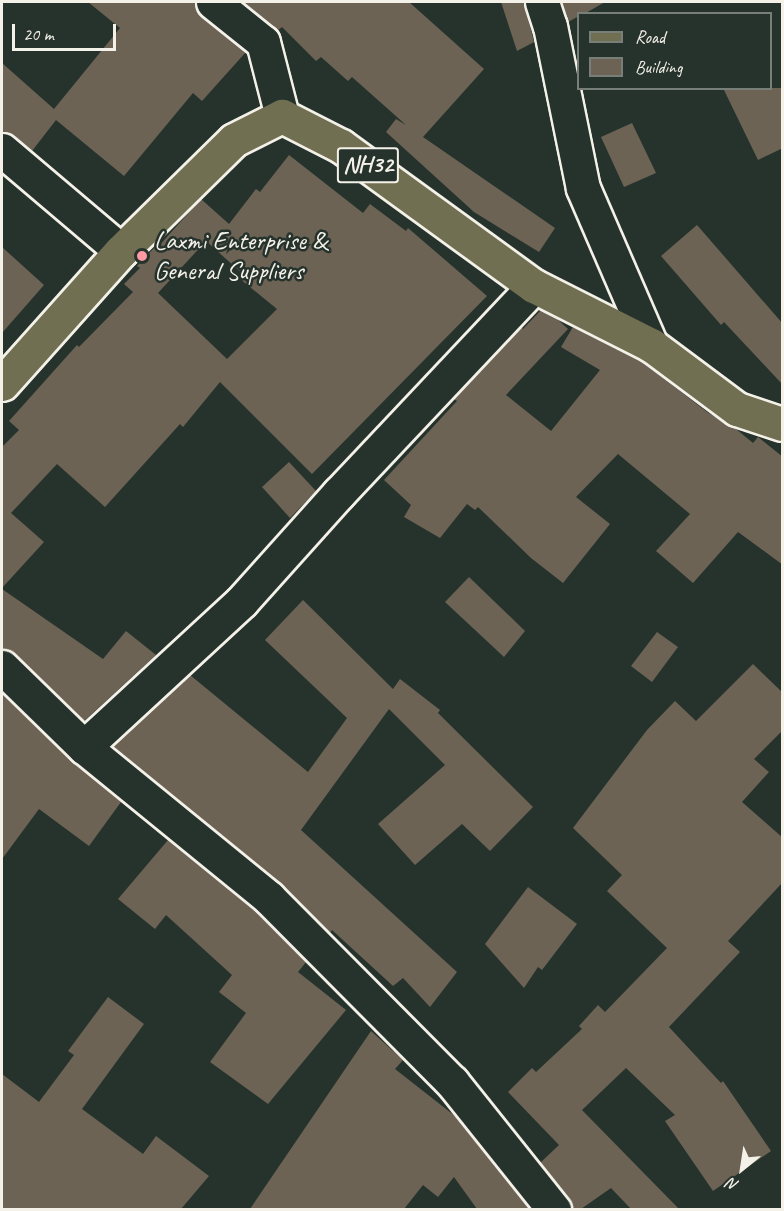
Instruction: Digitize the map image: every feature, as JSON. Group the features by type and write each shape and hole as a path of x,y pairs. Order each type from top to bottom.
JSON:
{"main road":[{"path":"2,384 121,251 234,140 282,116"},
{"name":"NH32","path":"282,116 341,146 534,286 651,345 737,409 783,424"}],"street":[{"path":"213,2 263,42 282,116"},
{"path":"542,2 550,26 583,188 651,345"},
{"path":"2,150 121,251"},
{"path":"84,747 242,601 339,493 534,286"},
{"path":"2,667 84,747 269,898 452,1082 554,1209"}],"building":[{"path":"88,2 195,2 201,17 246,52 202,101 193,93 124,176 56,120 32,151 14,135 2,132 2,63 54,109 120,28"},
{"path":"242,2 409,2 484,69 423,137 555,228 539,252 474,212 386,132 396,119 406,125 352,77 348,81 321,57 316,61 282,27 277,31"},
{"path":"501,2 524,2 534,42 517,51"},
{"path":"562,2 605,2 588,12 577,12 577,17 568,22"},
{"path":"783,88 783,148 758,160 724,90"},
{"path":"632,123 656,173 624,187 601,137"},
{"path":"289,155 363,213 370,204 406,231 408,228 487,296 312,474 220,382 183,427 180,424 105,507 57,464 11,513 44,542 2,588 2,447 19,430 9,421 77,345 79,347 133,292 124,284 140,268 137,266 156,246 157,248 201,199 229,224 256,189 260,192","holes":["206,241 244,275 240,279 277,309 227,359 158,293"]},
{"path":"697,225 783,324 783,385 724,322 721,325 661,256"},
{"path":"2,247 44,285 2,333"},
{"path":"541,310 556,318 568,329 506,395 551,431 600,370 561,347 573,327 641,361 707,412 736,429 753,443 758,437 783,457 783,565 738,532 693,583 656,551 690,514 618,454 576,497 610,524 563,583 531,558 478,507 475,510 467,504 440,538 404,517 411,505 384,480 457,401 454,399 464,388 521,327 523,329"},
{"path":"289,462 316,491 290,518 262,487"},
{"path":"469,577 525,631 504,657 445,602"},
{"path":"2,589 103,659 126,631 156,655 84,721 15,654 2,649"},
{"path":"303,600 393,689 400,679 440,710 438,713 533,807 490,851 462,824 415,865 378,824 445,765 389,709 301,830 457,972 430,1007 403,978 393,986 332,930 330,933 281,884 113,746 190,675 308,772 347,718 265,640"},
{"path":"657,632 678,647 652,682 631,666"},
{"path":"753,664 783,693 783,730 754,759 769,772 742,802 783,838 783,882 728,941 740,952 669,1027 721,1083 723,1081 771,1151 713,1191 665,1121 675,1115 626,1068 582,1110 679,1209 631,1209 611,1188 581,1209 572,1209 569,1198 540,1163 559,1145 508,1092 532,1068 536,1072 582,1029 579,1026 598,1005 605,1012 667,948 607,891 622,875 573,828 647,730 675,701 696,721"},
{"path":"2,693 71,760 121,802 89,846 39,809 2,859"},
{"path":"168,840 256,912 306,962 298,972 346,1010 268,1104 210,1062 246,1013 219,992 232,975 166,915 155,929 118,899"},
{"path":"528,887 577,924 542,970 538,967 524,988 485,944"},
{"path":"108,997 144,1024 82,1109 143,1154 156,1136 209,1176 181,1209 2,1209 2,1074 39,1102 74,1055 68,1051"},
{"path":"371,1031 403,1060 395,1069 455,1116 530,1209 477,1209 454,1177 438,1197 423,1185 404,1209 250,1209"}],"place":[{"name":"Laxmi Enterprise & General Suppliers","path":"142,256"}]}
